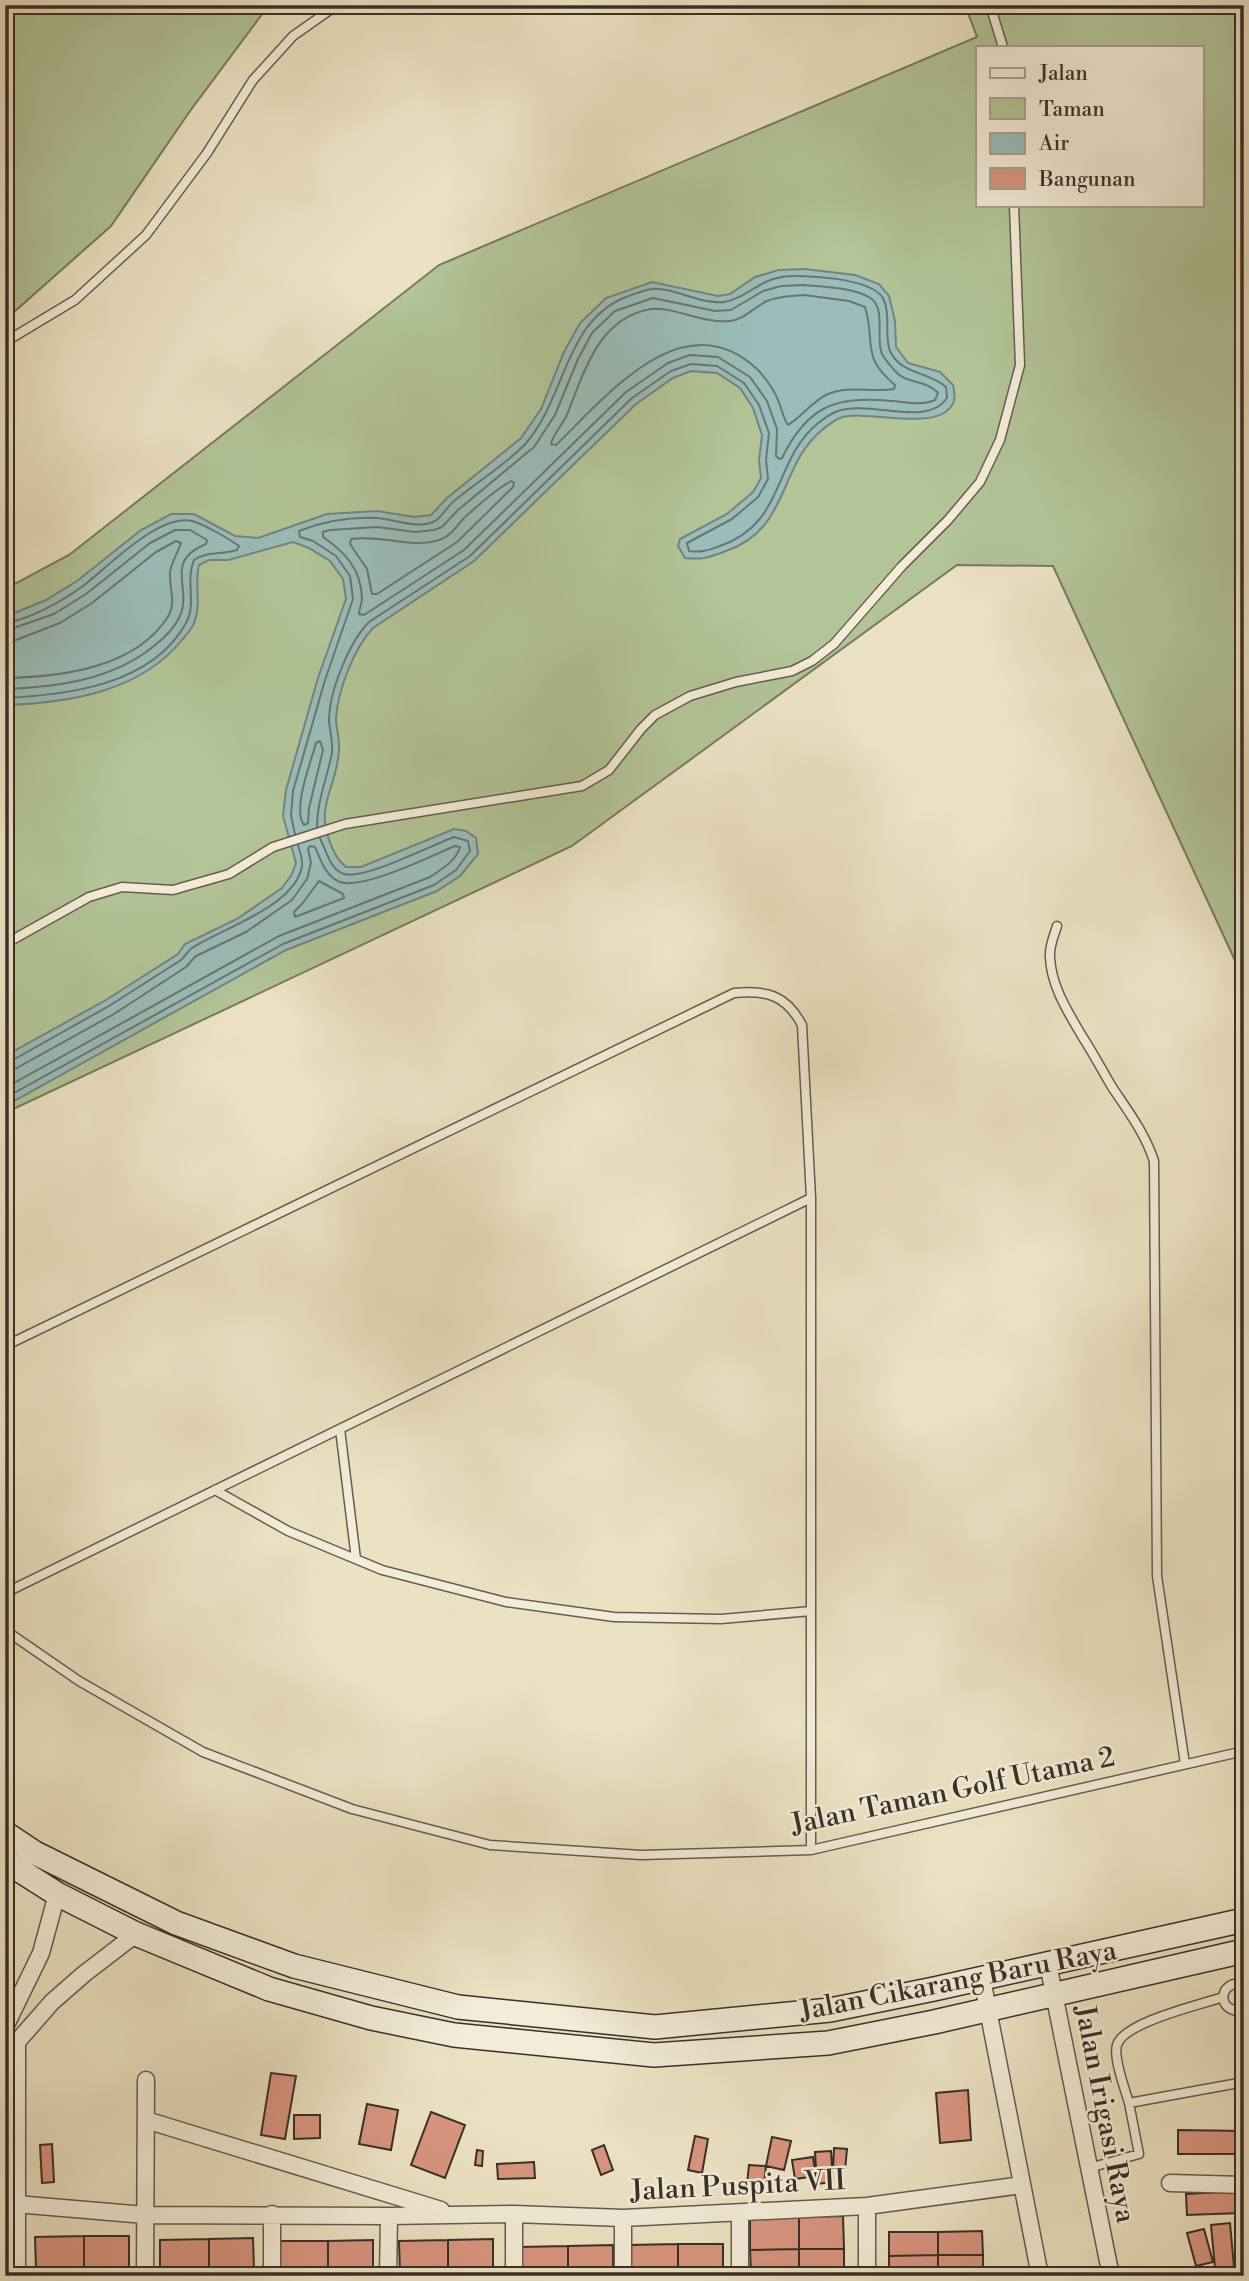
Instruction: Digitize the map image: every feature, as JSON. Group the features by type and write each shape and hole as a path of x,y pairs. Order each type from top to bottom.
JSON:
{"main road":[{"name":"Jalan Cikarang Baru Raya","path":"5,1833 35,1853 177,1923 294,1966 458,2007 656,2027 830,2010 1244,1920"},
{"name":"Jalan Cikarang Baru Raya","path":"5,1861 57,1894 136,1934 269,1989 371,2018 454,2035 654,2055 828,2043 934,2022 1244,1951"},
{"path":"934,1989 940,2006 934,2022"}],"street":[{"path":"5,2026 41,1953 57,1894"},
{"path":"17,2276 11,2039 84,1974 136,1934"},
{"name":"Jalan Irigasi Raya","path":"1048,1964 1111,2276"},
{"path":"982,1979 1040,2276"},
{"path":"145,2276 146,2080"},
{"name":"Jalan Puspita VII","path":"146,2120 455,2214"},
{"path":"1170,2183 1244,2185"},
{"name":"Jalan Puspita VII","path":"16,2204 145,2215 514,2214 623,2218 867,2206 1023,2185"},
{"path":"867,2206 867,2276"},
{"path":"740,2213 740,2276"},
{"path":"272,2214 272,2276"},
{"path":"514,2214 514,2276"},
{"path":"388,2276 389,2216"},
{"path":"623,2218 623,2276"}],"lane":[{"path":"5,342 75,300 146,234 207,153 253,80 293,36 337,5"},
{"path":"990,5 1003,46"},
{"path":"5,944 89,897 122,887 173,890 229,874 274,847 345,824 582,786 609,770 655,715 690,696 724,685 792,671 812,662 834,644 902,566 948,520 980,482 1000,440 1020,365 1014,206"},
{"path":"1057,926 1050,946 1050,958 1065,1006 1102,1071 1139,1127 1154,1161 1157,1576 1185,1764"},
{"path":"5,1346 734,993 754,991 779,997 793,1009 802,1026 811,1198 811,1850"},
{"path":"5,1593 811,1198"},
{"path":"340,1429 356,1559"},
{"path":"215,1490 288,1531 382,1570 506,1602 614,1617 721,1619 811,1611"},
{"name":"Jalan Taman Golf Utama 2","path":"5,1630 79,1681 203,1752 352,1809 490,1845 641,1855 811,1850 1244,1751"},
{"path":"1089,2168 1139,2154 1116,2055 1121,2037 1136,2026 1223,1997 1230,1985 1244,1984"},
{"path":"1223,1997 1229,2009 1236,2012 1244,2010"},
{"path":"1129,2103 1244,2082"}],"green space":[{"path":"5,5 269,5 190,111 111,226 5,320"},
{"path":"965,5 1244,5 1244,980 1053,566 957,565 572,846 5,1113 5,589 69,555 439,265 977,37"}],"water":[{"path":"805,269 855,275 879,284 889,296 895,321 896,347 908,363 940,372 953,385 954,401 947,411 935,417 920,419 852,416 835,420 808,445 797,461 782,496 762,528 747,541 726,551 706,558 691,559 685,558 678,546 680,539 727,514 753,492 761,478 759,460 762,435 753,408 740,388 717,373 691,371 673,378 636,404 474,561 373,628 359,647 348,670 337,707 339,750 325,819 326,831 335,855 346,867 361,867 454,829 466,831 476,838 478,854 460,876 437,891 286,950 5,1106 5,1056 106,1000 178,954 185,944 237,919 282,888 292,874 296,863 283,816 286,790 318,678 346,599 343,579 330,561 293,542 228,560 209,560 199,565 197,609 192,627 165,658 124,683 101,691 29,704 5,705 5,617 46,600 77,581 141,530 171,514 194,514 235,536 258,538 327,514 377,511 414,517 431,515 447,498 521,438 541,409 564,352 580,323 606,298 652,282 718,296 730,294 755,277 779,270"}],"building":[{"path":"271,2073 296,2076 285,2139 261,2135"},
{"path":"968,2090 971,2140 940,2143 936,2093"},
{"path":"367,2104 398,2110 391,2150 359,2144"},
{"path":"431,2112 465,2125 445,2178 411,2165"},
{"path":"294,2115 320,2115 320,2138 294,2139"},
{"path":"1178,2130 1244,2131 1244,2154 1178,2154"},
{"path":"695,2136 708,2139 702,2173 688,2170"},
{"path":"772,2137 791,2141 784,2170 766,2166"},
{"path":"52,2144 54,2182 42,2183 40,2145"},
{"path":"604,2145 613,2170 601,2175 592,2150"},
{"path":"834,2148 847,2149 845,2170 833,2169"},
{"path":"477,2150 483,2151 482,2166 475,2165"},
{"path":"831,2151 833,2182 817,2184 815,2152"},
{"path":"813,2157 816,2176 795,2179 792,2160"},
{"path":"534,2162 535,2178 498,2179 497,2164"},
{"path":"749,2165 766,2166 764,2185 747,2184"},
{"path":"1241,2191 1241,2213 1187,2215 1186,2194"},
{"path":"843,2216 844,2249 799,2249 799,2217"},
{"path":"750,2217 799,2217 799,2249 750,2250"},
{"path":"1230,2223 1234,2267 1215,2268 1211,2225"},
{"path":"1204,2229 1213,2262 1196,2266 1187,2233"},
{"path":"982,2231 983,2255 938,2255 938,2232"},
{"path":"889,2232 938,2232 938,2255 889,2256"},
{"path":"84,2236 129,2236 129,2268 84,2269"},
{"path":"84,2236 84,2269 36,2269 35,2237"},
{"path":"253,2238 254,2270 209,2271 209,2239"},
{"path":"209,2239 209,2271 160,2272 160,2240"},
{"path":"493,2239 493,2272 448,2272 448,2240"},
{"path":"373,2240 373,2272 328,2273 328,2241"},
{"path":"448,2240 448,2272 400,2273 399,2241"},
{"path":"279,2241 328,2241 328,2273 279,2274"},
{"path":"678,2244 678,2276 630,2276 629,2245"},
{"path":"678,2244 723,2244 723,2276 678,2276"},
{"path":"613,2245 613,2276 568,2276 568,2246"},
{"path":"568,2246 568,2276 519,2276 519,2247"},
{"path":"799,2249 799,2271 751,2272 750,2250"},
{"path":"799,2249 844,2249 844,2270 799,2271"},
{"path":"938,2255 938,2276 889,2276 889,2256"},
{"path":"938,2255 983,2255 983,2276 938,2276"},
{"path":"129,2268 129,2276 84,2276 84,2269"},
{"path":"36,2269 84,2269 84,2276 36,2276"},
{"path":"254,2270 254,2276 209,2276 209,2271"},
{"path":"844,2270 844,2276 799,2276 799,2271"},
{"path":"209,2271 209,2276 160,2276 160,2272"},
{"path":"799,2271 799,2276 751,2276 751,2272"},
{"path":"373,2272 373,2276 328,2276 328,2273"},
{"path":"448,2272 448,2276 400,2276 400,2273"},
{"path":"448,2272 493,2272 493,2276 448,2276"},
{"path":"328,2273 328,2276 279,2276 279,2274"}]}
